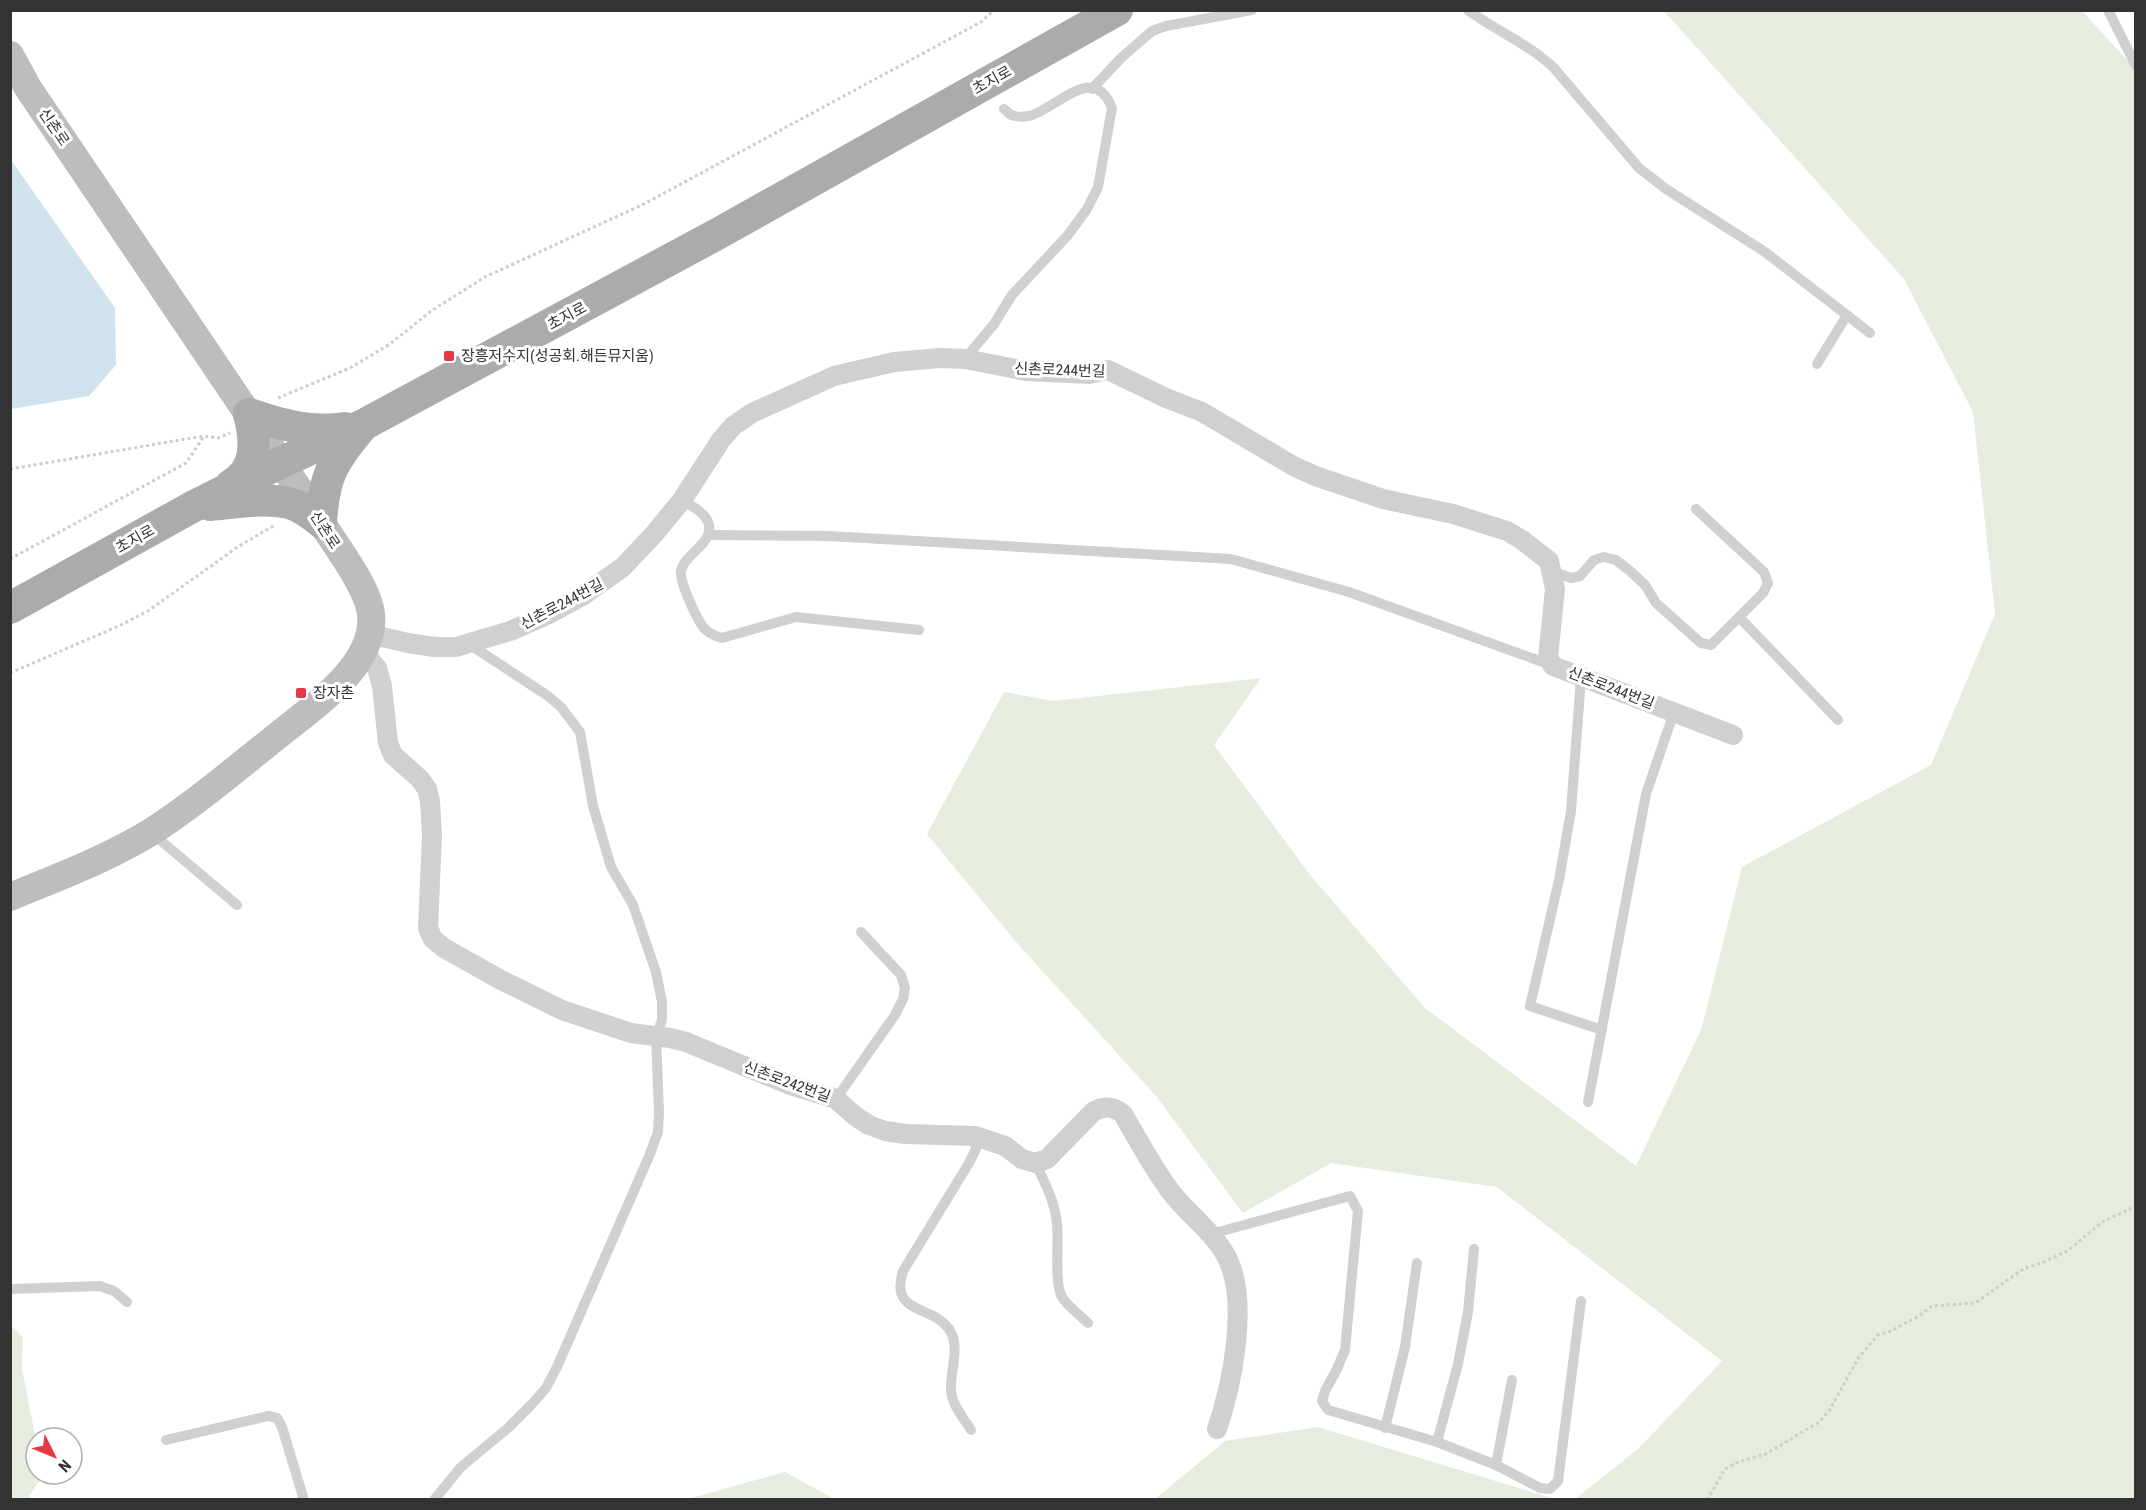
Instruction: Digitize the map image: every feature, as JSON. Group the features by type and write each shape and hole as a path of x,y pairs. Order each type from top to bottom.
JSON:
{"main road":[{"name":"초지로","path":"10,608 194,506 363,425 721,232 1117,10"},
{"path":"249,414 306,430 333,430 363,425"},
{"path":"194,506 240,480 253,458 255,435 249,414"},
{"path":"194,506 270,500 291,503 314,517 328,474 342,450 363,425"}],"street":[{"name":"신촌로","path":"10,55 28,88 249,414 367,599 371,615 366,643"},
{"name":"신촌로244번길","path":"366,643 456,647 510,631 549,614 609,578 655,533 682,500 721,440 733,426 774,401 824,380 856,370 894,362 939,358 965,359 1026,371 1089,374 1108,370 1166,398 1202,412 1318,477 1383,498 1453,514 1507,531 1549,561 1555,589 1548,658 1553,666 1733,735"},
{"path":"10,897 116,851 150,832 222,780 328,693 354,665 366,643"},
{"name":"신촌로242번길","path":"366,643 382,686 390,749 402,765 420,779 427,789 432,835 428,928 433,939 444,948 501,980 562,1010 631,1033 686,1042 790,1085 836,1100 855,1116 885,1131 905,1134 975,1136 1005,1146 1022,1159 1035,1163"},
{"path":"1035,1163 1047,1159 1094,1111 1102,1107 1114,1107 1123,1114 1169,1190 1222,1248 1230,1263 1235,1284 1236,1347 1227,1399 1218,1429"}],"lane":[{"path":"1092,88 1120,58 1152,31 1166,26 1252,10"},
{"path":"1468,10 1493,29 1542,57 1554,68 1639,168 1666,189 1765,252 1870,333"},
{"path":"2108,10 2136,66"},
{"path":"965,359 994,324 1012,295 1078,224 1098,187 1112,108 1100,92 1092,88 1084,88 1028,116 1011,115 1004,109"},
{"path":"1817,364 1847,315"},
{"path":"682,500 704,515 709,524 709,535 686,561 681,572 683,585 703,627 713,636 722,638 796,617 919,630"},
{"path":"1551,571 1571,578 1580,576 1594,560 1604,556 1616,560 1645,585 1656,603 1701,643 1711,645 1740,618 1768,583 1764,572 1696,509"},
{"path":"709,535 828,536 1231,559 1349,592 1553,666"},
{"path":"1740,618 1838,720"},
{"path":"434,1500 461,1467 508,1428 546,1388 658,1132 659,1112 656,1037 662,1020 662,1002 656,972 633,905 611,867 593,806 580,732 548,696 469,644"},
{"path":"1581,678 1571,811 1559,880 1530,1006 1602,1030"},
{"path":"1588,1102 1624,901 1646,794 1674,712"},
{"path":"150,832 237,905"},
{"path":"836,1100 895,1015 903,999 905,988 901,975 861,932"},
{"path":"971,1430 954,1404 950,1389 955,1344 950,1330 940,1321 909,1304 902,1295 899,1284 903,1271 976,1149 975,1136"},
{"path":"1035,1163 1050,1194 1057,1220 1059,1247 1057,1283 1062,1298 1088,1323"},
{"path":"1210,1234 1350,1196 1358,1212 1345,1350 1322,1401 1328,1410 1437,1442 1496,1465 1540,1488 1550,1489 1558,1480 1581,1301"},
{"path":"1437,1442 1458,1364 1468,1311 1473,1249"},
{"path":"1385,1428 1405,1347 1417,1263"},
{"path":"10,1289 100,1286 114,1291 127,1302"},
{"path":"1496,1465 1512,1380"},
{"path":"166,1440 268,1416 277,1418 282,1427 303,1500"}],"path":[{"path":"10,469 204,436 218,438 233,432 249,414 285,394 350,368 390,344 431,311 485,277 642,205 981,22 994,10"},
{"path":"10,559 186,463 204,436"},
{"path":"10,673 121,626 148,611 240,546 276,525 314,517"},
{"path":"1707,1500 1725,1469 1738,1462 1766,1454 1819,1422 1829,1411 1859,1357 1878,1335 1901,1326 1932,1306 1974,1303 2025,1268 2042,1263 2069,1250 2102,1222 2136,1206"}],"shaded area":[{"path":"1664,11 2082,11 2135,67 2135,1499 1575,1499 1638,1449 1722,1361 1497,1187 1331,1163 1243,1213 1156,1096 1016,942 927,834 1004,692 1053,701 1261,678 1214,745 1310,875 1425,1008 1636,1166 1701,1030 1742,867 1931,765 1995,614 1973,412 1904,279"},
{"path":"11,1325 23,1338 22,1369 33,1426 24,1426 24,1486 36,1486 29,1496 32,1499 11,1499"},
{"path":"1318,1427 1555,1499 1155,1499 1225,1441"},
{"path":"785,1472 834,1499 688,1499"}],"water":[{"path":"11,160 115,308 116,365 89,396 11,409"}],"place":[{"name":"장흥저수지(성공회.해든뮤지움)","path":"449,356"},
{"name":"장자촌","path":"301,693"}]}
